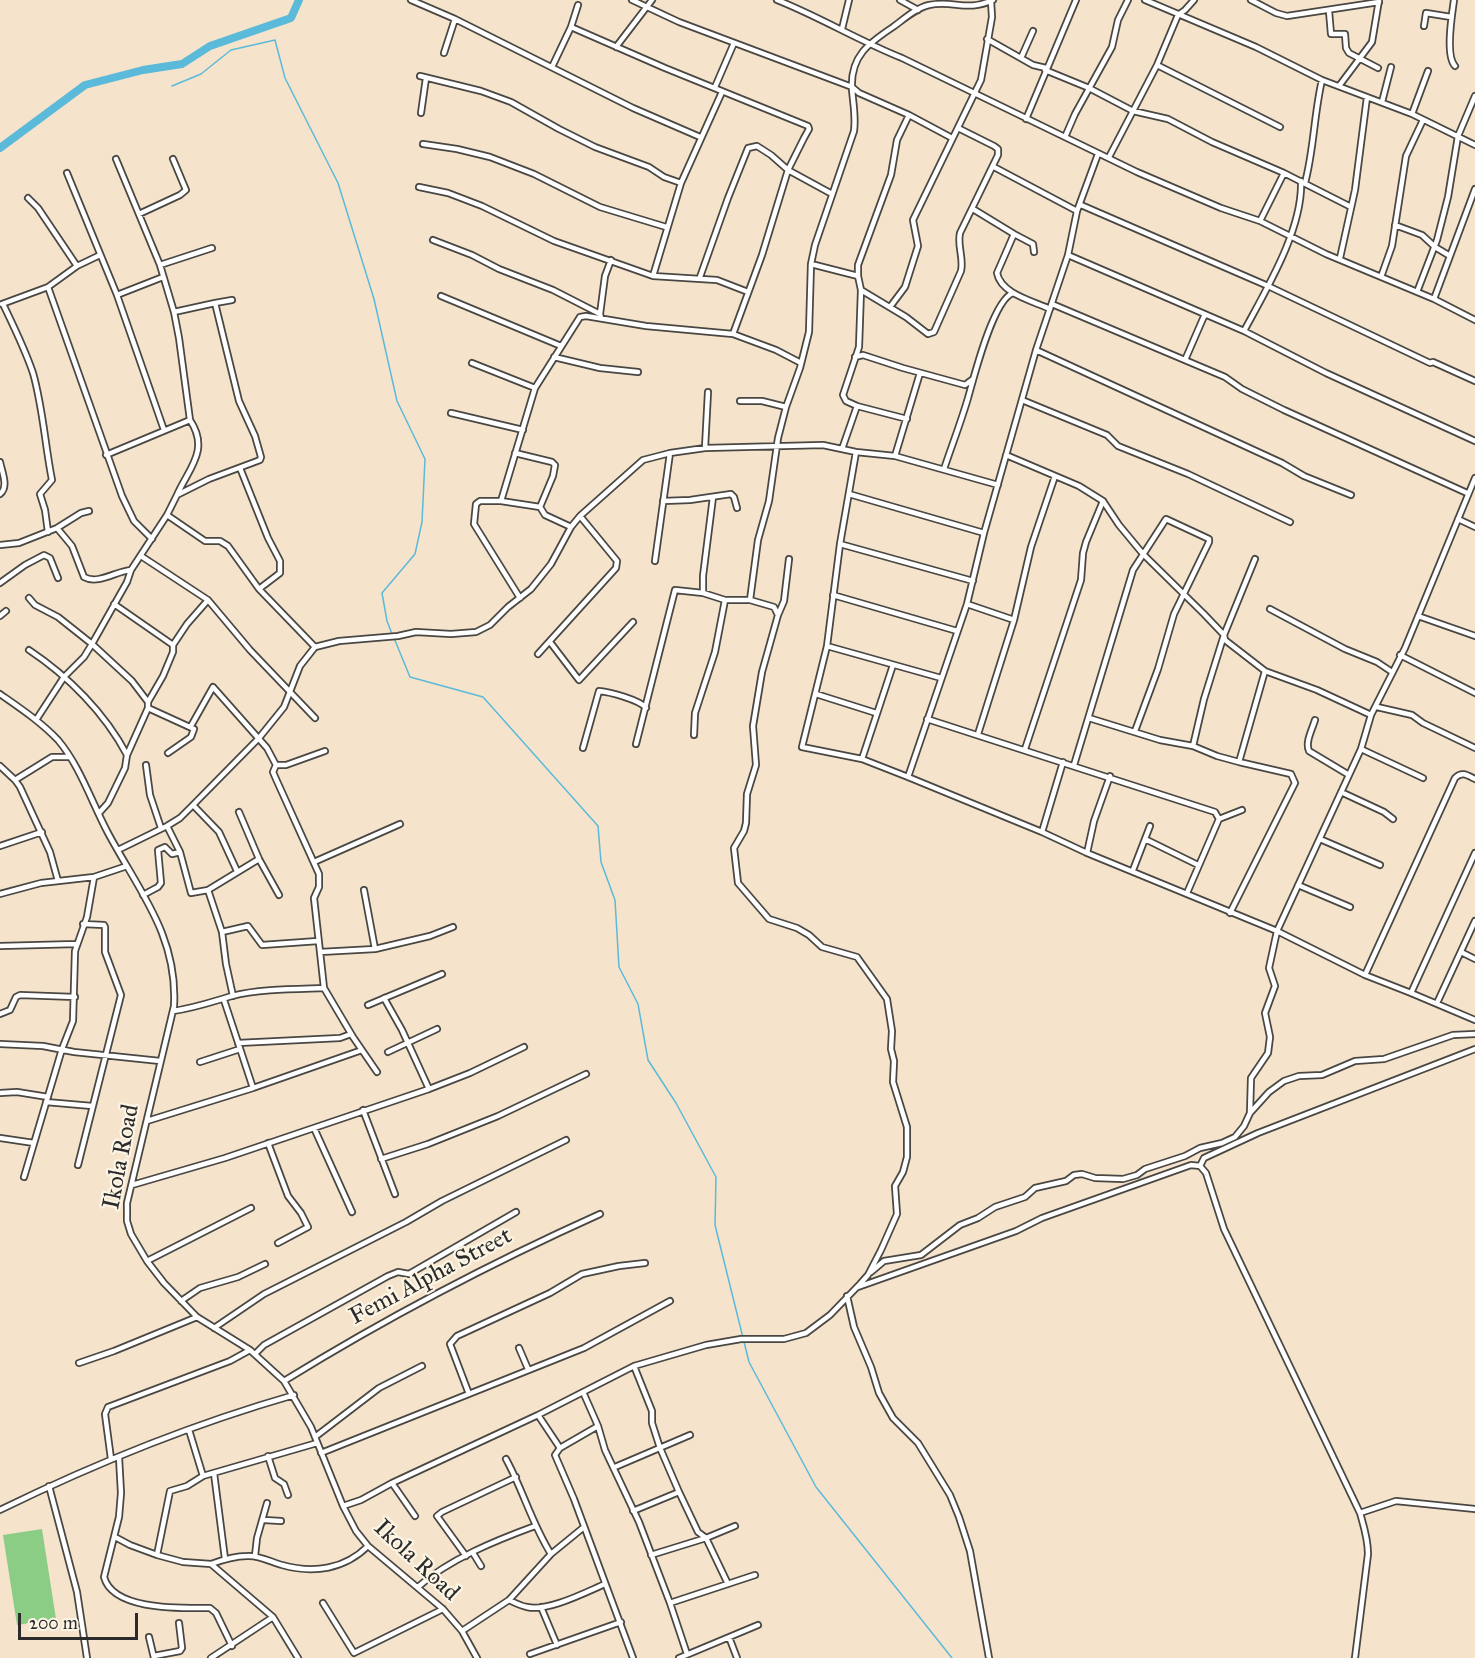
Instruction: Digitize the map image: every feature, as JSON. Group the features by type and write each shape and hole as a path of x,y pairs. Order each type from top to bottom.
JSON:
{"street":[{"path":"411,0 455,19 633,108 700,136"},
{"path":"632,0 679,22 852,87 859,93 909,115 952,138"},
{"path":"616,47 652,0"},
{"path":"777,0 842,29 868,44 902,58 1137,172 1221,208 1260,221 1326,254 1434,299 1475,320"},
{"path":"842,29 849,0"},
{"path":"900,0 918,10"},
{"path":"1026,119 1044,71 1076,0"},
{"path":"1065,137 1112,47 1118,20 1128,0"},
{"path":"1145,0 1256,47 1322,80 1412,114 1475,145"},
{"path":"1109,157 1157,65 1178,15 1194,0"},
{"path":"1251,0 1287,16 1329,11 1379,1 1374,38 1339,86"},
{"path":"1454,0 1451,17 1450,58 1455,66"},
{"path":"750,600 758,540 770,501 775,446 809,332 811,264 815,245 854,131 852,73 859,55 868,44 927,6 947,3 973,7 992,1 992,17 981,80 913,220 918,246 905,287 890,307"},
{"path":"552,67 578,4"},
{"path":"1329,11 1330,33 1345,34 1349,54 1378,68"},
{"path":"1424,26 1426,13 1451,17"},
{"path":"444,53 455,19"},
{"path":"570,27 808,126 809,129 788,170 762,255 733,334"},
{"path":"1022,58 1033,31"},
{"path":"987,39 1044,71 1089,88 1133,111 1168,119 1351,207"},
{"path":"715,87 734,43"},
{"path":"1157,65 1280,127"},
{"path":"1382,102 1391,67"},
{"path":"1412,114 1428,72"},
{"path":"420,76 482,91 511,102 596,147 649,167 664,177 681,183"},
{"path":"421,112 426,78"},
{"path":"1244,331 1268,286 1299,209 1303,182 1309,167 1322,80"},
{"path":"653,276 681,183 700,136 722,92"},
{"path":"1417,292 1435,247 1448,197 1458,136 1475,96"},
{"path":"1340,258 1351,207 1367,97"},
{"path":"907,419 856,406 846,401 843,395 859,347 861,290 858,265 891,175 897,140 909,115"},
{"path":"1381,277 1392,246 1406,156 1423,120"},
{"path":"861,290 928,334 934,332 961,272 962,258 959,238 998,155 998,149 958,128"},
{"path":"423,144 457,148 490,157 534,174 600,207 666,227"},
{"path":"700,278 746,151 753,146 771,155 788,170 832,194"},
{"path":"908,777 967,604 984,533 1036,350 1068,255 1077,212 1082,205 1098,154"},
{"path":"36,720 64,677 84,657 92,644 127,582 131,570 167,515 198,456 199,448 196,432 190,420 174,312 160,265 116,159"},
{"path":"139,214 186,190 173,159"},
{"path":"994,167 1077,212"},
{"path":"68,172 117,295 164,430"},
{"path":"1260,221 1284,173"},
{"path":"419,187 448,193 522,224 554,242 653,276 700,278 727,283 748,292"},
{"path":"1434,299 1475,189"},
{"path":"28,198 38,208 77,266"},
{"path":"1082,205 1268,286 1430,363 1433,362 1475,381"},
{"path":"973,209 1033,244 1034,252"},
{"path":"1395,225 1422,235 1435,247 1450,256"},
{"path":"1014,234 997,273 998,279 1013,293 1051,306 1225,377 1242,389 1284,410 1467,494"},
{"path":"433,240 457,248 499,269 553,290 601,316"},
{"path":"160,265 212,248"},
{"path":"48,532 40,494 52,480 33,374 21,341 1,305 48,287 77,266 100,255"},
{"path":"1068,255 1244,331 1369,394 1475,441"},
{"path":"601,316 605,276 611,260"},
{"path":"811,264 858,276"},
{"path":"117,295 163,277"},
{"path":"48,287 106,455 134,521 152,538"},
{"path":"944,469 999,307 1008,295 1013,293"},
{"path":"441,297 468,306 561,346"},
{"path":"174,312 232,300"},
{"path":"177,495 209,479 260,460 255,436 239,401 215,303"},
{"path":"1185,360 1205,314"},
{"path":"501,501 535,388 580,317 601,316 646,326 733,334 776,350 801,363"},
{"path":"859,347 863,355"},
{"path":"1036,350 1282,463 1304,476 1351,495"},
{"path":"855,357 863,355 920,374 965,385 970,391"},
{"path":"554,357 600,369 638,372"},
{"path":"472,363 535,388"},
{"path":"895,456 920,374"},
{"path":"965,385 973,380"},
{"path":"705,448 708,392"},
{"path":"1023,400 1107,435 1118,446 1188,474 1290,522"},
{"path":"741,402 762,401 786,407"},
{"path":"842,448 856,406"},
{"path":"451,413 523,430"},
{"path":"106,455 190,420"},
{"path":"118,850 180,818 194,805 259,738 284,707 300,666 315,647 339,641 417,632 451,634 476,632 490,625 531,589 551,564 571,527 580,516 644,460 670,453 705,448 823,445 856,452 895,456 998,485"},
{"path":"856,452 826,646 802,747 862,759 908,777 1277,931 1365,975 1475,1020"},
{"path":"515,453 552,462 555,465 553,476 540,507"},
{"path":"655,561 670,453"},
{"path":"1006,455 1079,486 1102,501 1143,554 1224,635 1225,640 1265,671 1317,690 1371,715"},
{"path":"0,462 5,488 0,494"},
{"path":"240,468 268,538 280,561 280,573 259,589"},
{"path":"978,734 1014,620 1031,547 1055,476"},
{"path":"1250,1113 1251,1078 1268,1053 1270,1037 1265,1013 1275,986 1269,968 1277,931 1360,749 1371,715 1405,648 1475,478"},
{"path":"849,494 984,533"},
{"path":"663,501 690,501 733,495 737,508"},
{"path":"703,593 713,497"},
{"path":"520,598 474,524 477,502 501,501 540,507 545,515 571,527"},
{"path":"1025,749 1081,580 1086,542 1102,501"},
{"path":"0,545 19,543 48,532 81,513 89,511"},
{"path":"167,515 205,541 225,543 259,589 315,647"},
{"path":"538,654 617,565 617,561 580,516"},
{"path":"1074,765 1133,570 1166,519 1209,539 1203,558 1174,614 1158,669 1135,731"},
{"path":"1458,519 1475,527"},
{"path":"57,528 72,546 84,577 96,580 131,570"},
{"path":"840,544 973,581"},
{"path":"0,583 44,555 50,558 58,578"},
{"path":"141,556 208,600 290,694 315,718"},
{"path":"1193,746 1204,699 1224,635 1255,559"},
{"path":"789,560 784,601 762,672 753,726 756,765 747,794 746,823 744,831 736,842 733,855 738,883 769,919 797,928 822,947 857,957 889,1005 893,1082 907,1127 908,1157 895,1186 897,1214 868,1275"},
{"path":"636,744 675,590 703,593 725,600 750,600 774,607 778,615"},
{"path":"833,596 957,631"},
{"path":"29,598 92,644 132,681 148,702"},
{"path":"99,813 108,803 125,768 127,755 148,708 148,702 163,676 173,652 173,645 187,624 208,600"},
{"path":"694,735 695,713 715,652 725,600"},
{"path":"114,604 173,645"},
{"path":"967,604 1014,620"},
{"path":"1270,609 1345,649 1377,662 1392,672"},
{"path":"0,616 6,611"},
{"path":"1418,616 1475,636"},
{"path":"550,642 579,680 633,622"},
{"path":"826,646 941,678"},
{"path":"29,650 64,677 99,715 119,740 127,755"},
{"path":"1400,655 1475,693"},
{"path":"862,759 893,665"},
{"path":"1239,762 1265,671"},
{"path":"190,726 213,687 259,738 276,765"},
{"path":"583,748 599,692 636,701 644,704 646,708"},
{"name":"Ikola Road","path":"0,694 36,720 58,741 69,757 160,923 168,949 175,981 174,1011 127,1203 126,1221 136,1245 180,1301 197,1317 250,1350 284,1381 294,1395 316,1440 343,1506 356,1531 368,1546 443,1609 462,1631 477,1658"},
{"path":"816,694 876,713"},
{"path":"1377,707 1412,715 1423,723 1475,748"},
{"path":"148,708 190,726 194,733 168,753"},
{"path":"1089,718 1160,740 1193,746 1217,756 1291,774 1295,783 1230,913"},
{"path":"927,719 1110,776 1215,812 1219,819"},
{"path":"1315,720 1307,747 1349,774"},
{"path":"1360,749 1423,778"},
{"path":"276,765 286,765 325,751"},
{"path":"15,780 52,757 69,757"},
{"path":"1040,831 1063,762"},
{"path":"146,765 150,795 164,827 180,852 191,893 208,890 259,859"},
{"path":"276,765 273,772 320,880 314,898 324,988 377,1072"},
{"path":"0,766 15,780 42,832 58,882"},
{"path":"1365,975 1455,778 1458,774 1463,773 1475,779"},
{"path":"1087,853 1094,820 1110,776"},
{"path":"1341,792 1384,812 1393,819"},
{"path":"194,805 219,832 237,871"},
{"path":"1187,893 1219,819 1242,810"},
{"path":"239,812 259,859 279,896"},
{"path":"314,862 400,824"},
{"path":"1133,870 1150,826"},
{"path":"0,846 42,832"},
{"path":"1145,839 1198,865"},
{"path":"1320,839 1380,865"},
{"path":"143,895 158,887 160,883 158,850 165,848 172,854 180,852"},
{"path":"1411,993 1475,853"},
{"path":"0,894 41,883 94,877 127,866"},
{"path":"24,1177 62,1049 73,1021 74,962 77,944 87,916 94,877"},
{"path":"1298,885 1350,907"},
{"path":"208,890 222,932 233,996"},
{"path":"364,890 375,949"},
{"path":"1437,1003 1475,921"},
{"path":"78,1165 121,995 105,952 104,925 83,924"},
{"path":"222,932 248,926 262,945 318,941"},
{"path":"320,952 375,949 430,936 453,927"},
{"path":"0,945 77,944"},
{"path":"1461,952 1475,959"},
{"path":"368,1005 442,974"},
{"path":"174,1011 196,1008 233,996 324,988"},
{"path":"0,1014 10,1010 16,997 20,995 75,997"},
{"path":"384,998 402,1030 429,1089"},
{"path":"224,1000 253,1088"},
{"path":"388,1052 437,1029"},
{"path":"200,1062 239,1046 340,1038 351,1034"},
{"path":"343,1506 361,1500 392,1483 538,1415 634,1366 706,1345 753,1339 784,1339 806,1333 830,1315 868,1275 884,1262 921,1255 960,1225 978,1218 995,1207 1024,1197 1035,1188 1082,1174 1095,1178 1123,1179 1185,1156 1200,1148 1222,1143 1235,1137 1244,1126 1250,1113 1269,1092 1284,1081 1299,1076 1322,1075 1355,1061 1384,1059 1454,1035 1475,1034"},
{"path":"0,1044 44,1046 160,1061"},
{"path":"132,1185 268,1143 429,1089 470,1073 524,1047"},
{"path":"1200,1166 1204,1158 1258,1133 1475,1049"},
{"path":"147,1121 253,1088 362,1050"},
{"path":"381,1159 498,1116 586,1074"},
{"path":"0,1093 17,1092 47,1100 92,1106"},
{"path":"363,1110 395,1194"},
{"path":"314,1128 351,1212"},
{"path":"0,1138 34,1143"},
{"path":"214,1328 264,1294 406,1222 463,1190 566,1140"},
{"path":"268,1143 288,1196 302,1213 308,1227 278,1243"},
{"path":"854,1289 1016,1231 1074,1206 1191,1165 1200,1166 1206,1173 1224,1229 1359,1513 1368,1542 1368,1554 1355,1658"},
{"path":"147,1261 251,1208"},
{"path":"255,1354 267,1342 377,1281 397,1272 409,1274 516,1212"},
{"name":"Femi Alpha Street","path":"284,1381 340,1346 519,1250 600,1214"},
{"path":"469,1394 450,1344 457,1336 550,1293 582,1274 645,1263"},
{"path":"180,1301 200,1288 238,1277 265,1264"},
{"path":"847,1296 854,1327 883,1401 893,1418 918,1443 950,1495 959,1516 970,1551 989,1658"},
{"path":"321,1453 591,1345 669,1301"},
{"path":"79,1363 197,1317"},
{"path":"519,1348 528,1369"},
{"path":"111,1459 105,1414 108,1407 230,1361 250,1350"},
{"path":"157,1556 169,1492 187,1486 203,1476 316,1440 379,1388 422,1366"},
{"path":"634,1366 652,1412 652,1423 660,1448 698,1532 706,1538 728,1584"},
{"path":"583,1392 670,1603 682,1657 758,1625"},
{"path":"0,1510 111,1459 232,1413 294,1395"},
{"path":"538,1415 560,1448"},
{"path":"598,1426 560,1448 555,1457 574,1498 633,1658"},
{"path":"189,1430 203,1476"},
{"path":"615,1467 690,1435"},
{"path":"268,1456 276,1478 284,1484 288,1495"},
{"path":"119,1457 121,1492 116,1537 104,1577 109,1587 123,1598 161,1607 210,1608 216,1613 232,1646"},
{"path":"506,1460 516,1478 535,1526 551,1554"},
{"path":"214,1473 225,1559"},
{"path":"466,1556 437,1516 516,1478"},
{"path":"392,1483 415,1516"},
{"path":"49,1486 77,1592 87,1658"},
{"path":"633,1511 679,1492"},
{"path":"1359,1513 1396,1502 1475,1509"},
{"path":"255,1556 257,1539 267,1503"},
{"path":"264,1520 281,1521"},
{"path":"418,1587 441,1569 502,1538 535,1526"},
{"path":"651,1555 706,1538 735,1526"},
{"path":"462,1631 509,1600 551,1554 584,1527"},
{"path":"116,1537 157,1556 183,1562 211,1564 225,1559 255,1556 286,1566 313,1569 339,1566 355,1558 368,1546"},
{"path":"473,1553 481,1566"},
{"path":"211,1564 273,1617 298,1658"},
{"path":"670,1603 755,1575"},
{"path":"509,1600 528,1608 541,1607 570,1599 605,1584"},
{"path":"323,1603 354,1653 443,1609"},
{"path":"541,1607 557,1645"},
{"path":"212,1658 273,1617"},
{"path":"530,1654 621,1622"},
{"path":"149,1637 154,1657 180,1651 182,1648 179,1623"},
{"path":"729,1637 737,1658"}],"green space":[{"path":"42,1529 56,1619 17,1625 3,1535"}],"waterway":[{"path":"0,148 85,85 143,70 182,64 210,46 291,18 299,0"},
{"path":"172,86 201,74 231,50 275,40 285,78 338,183 374,299 397,401 425,459 422,522 415,554 382,593 392,634"},
{"path":"394,638 410,677 483,697 598,826 601,862 615,900 619,967 638,1004 648,1060 676,1103 716,1177 715,1225 749,1362 816,1487 952,1658"}]}
